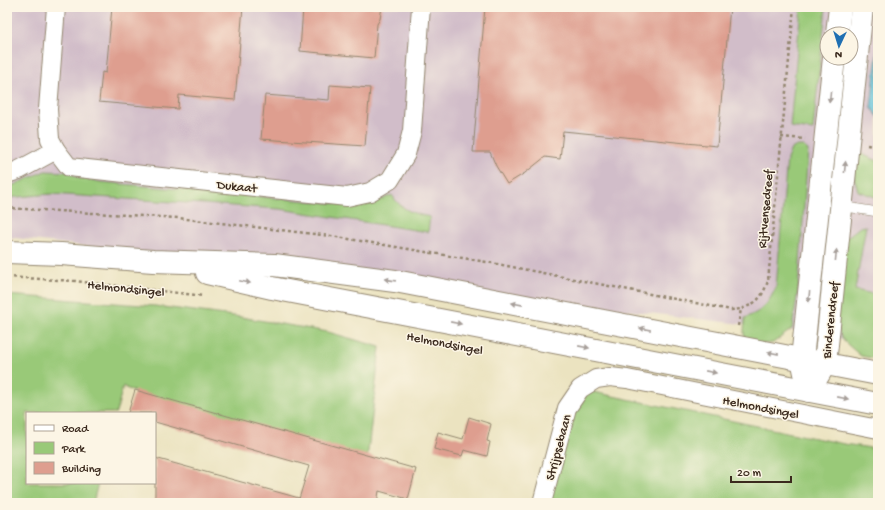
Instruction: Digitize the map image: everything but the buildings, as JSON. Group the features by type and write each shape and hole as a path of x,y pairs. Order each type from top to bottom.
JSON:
{"main road":[{"path":"838,26 840,7"},
{"name":"Binderendreef","path":"809,391 802,359 830,204 862,7"},
{"name":"Binderendreef","path":"809,391 825,364 834,66"},
{"name":"Helmondsingel","path":"7,252 61,254 153,261 274,265 395,281 878,374"},
{"name":"Helmondsingel","path":"153,261 272,288 878,404"}],"street":[{"name":"Dukaat","path":"56,7 48,109 50,139 56,150 69,167 347,197 370,192 390,180 406,154 412,131 421,7"},
{"path":"7,174 19,170 56,150"},
{"name":"Helmondsingel","path":"596,379 610,377 627,379 878,429"},
{"name":"Strijpsebaan","path":"542,503 567,408 580,389 596,379"}],"lane":[{"path":"830,204 878,212"}],"path":[{"name":"Rijtvensedreef","path":"741,309 752,305 763,294 768,282 794,7"},
{"path":"7,208 178,218 330,236 492,263 731,310 741,309 735,346"},
{"name":"Helmondsingel","path":"7,277 75,281 211,297"}],"shaded area":[{"path":"7,7 878,7 878,345 776,328 7,237"}],"green space":[{"path":"801,7 826,7 824,26 819,26 820,66 813,130 790,127"},
{"path":"797,146 803,146 808,150 798,291 792,329 773,343 745,346 745,318 761,310 770,299 776,288 787,159 791,149"},
{"path":"854,151 878,161 878,198 858,191 852,170"},
{"path":"45,171 68,172 78,178 101,182 340,204 371,204 392,195 404,208 430,217 428,232 280,209 51,194 7,198 7,188"},
{"path":"866,226 855,290 878,295 878,359 861,356 848,345 840,335 836,321 838,244 860,227"},
{"path":"7,295 155,306 241,317 328,332 380,347 367,460 128,389 123,386 116,412 26,412 26,484 98,484 93,503 7,503"},
{"path":"574,388 844,444 878,449 878,503 544,503"}],"water":[{"path":"878,45 878,117 871,107"}]}
